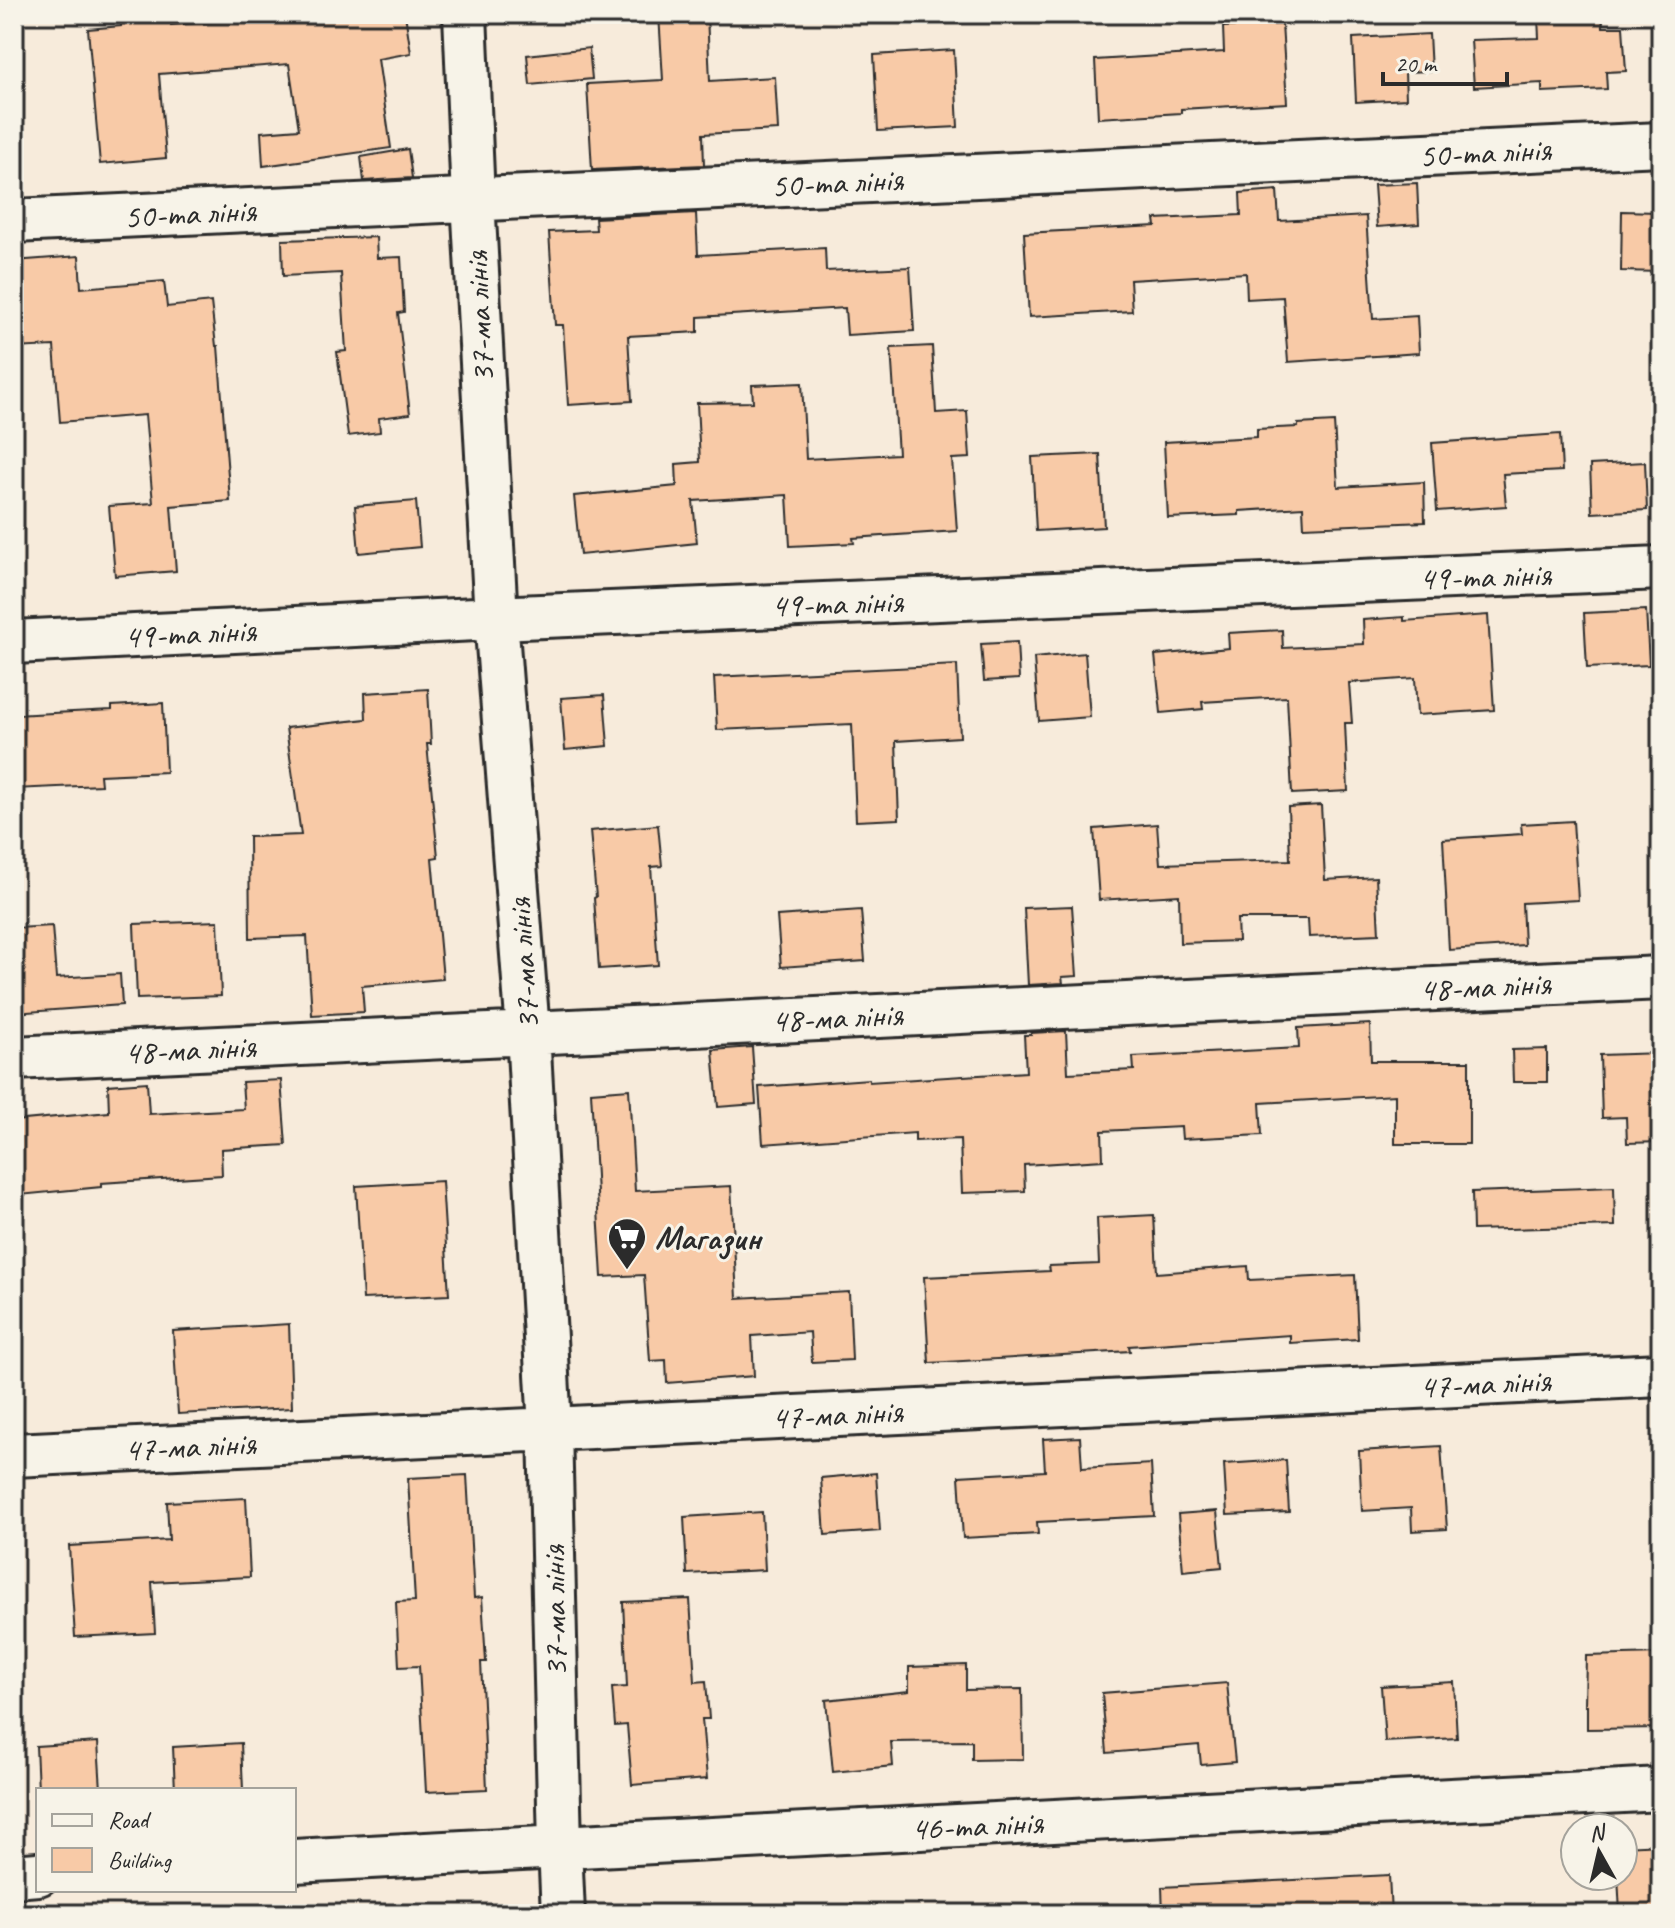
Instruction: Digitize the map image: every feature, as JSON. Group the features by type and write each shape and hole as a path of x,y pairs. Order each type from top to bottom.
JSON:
{"street":[{"name":"37-ма лінія","path":"465,14 496,618 528,1032 550,1428 563,1914"},
{"name":"50-та лінія","path":"14,221 1661,144"},
{"name":"49-та лінія","path":"14,642 1661,568"},
{"name":"48-ма лінія","path":"14,1058 1661,978"},
{"name":"47-ма лінія","path":"14,1455 1661,1375"},
{"name":"46-та лінія","path":"296,1861 1661,1789"},
{"path":"14,1876 36,1874"}],"building":[{"path":"314,14 405,14 411,53 378,59 391,148 263,166 261,132 299,129 289,64 159,74 166,158 100,164 88,29 171,20 171,25"},
{"path":"659,14 707,14 710,81 775,77 778,130 703,134 704,165 592,170 587,84 663,80"},
{"path":"1602,14 1603,27 1623,27 1626,71 1606,72 1607,89 1542,92 1542,83 1474,87 1471,40 1539,38 1538,17"},
{"path":"1282,24 1287,103 1181,109 1181,113 1098,118 1095,60 1224,52 1223,27"},
{"path":"1429,34 1431,71 1405,72 1406,99 1356,102 1353,38"},
{"path":"589,48 592,79 530,85 527,55"},
{"path":"954,50 958,127 878,131 874,55"},
{"path":"408,149 412,178 364,181 361,157"},
{"path":"1417,183 1419,224 1377,227 1374,185"},
{"path":"1277,190 1279,221 1366,216 1373,319 1417,316 1419,353 1288,362 1283,297 1247,299 1246,273 1130,280 1132,311 1029,317 1024,233 1156,226 1155,219 1241,215 1240,193"},
{"path":"1622,211 1657,212 1657,218 1661,218 1661,272 1621,271"},
{"path":"696,213 698,255 825,248 826,271 910,267 914,331 847,335 845,308 698,317 698,332 628,336 632,401 568,405 563,325 555,325 549,232 596,230 595,218"},
{"path":"376,237 377,258 401,257 404,312 398,313 410,414 379,418 380,432 348,436 337,352 346,351 341,273 283,276 282,240"},
{"path":"79,256 81,288 164,281 167,307 211,302 218,346 230,501 171,506 176,571 115,576 109,506 153,503 145,415 60,422 54,346 14,348 14,261"},
{"path":"932,346 936,413 967,411 970,458 952,459 957,531 853,538 854,543 790,546 787,495 693,501 697,543 580,555 574,496 677,486 676,464 700,462 697,403 753,402 752,385 802,383 806,459 898,454 891,348"},
{"path":"1334,422 1338,487 1424,482 1425,522 1304,527 1303,507 1239,511 1239,515 1168,518 1164,442 1257,437 1257,429"},
{"path":"1560,434 1562,471 1503,474 1506,506 1437,511 1432,443"},
{"path":"1100,454 1104,527 1036,531 1032,457"},
{"path":"1645,462 1647,510 1592,513 1590,465"},
{"path":"416,501 420,547 359,553 355,506"},
{"path":"1646,610 1649,665 1587,668 1584,613"},
{"path":"1488,615 1494,710 1417,715 1415,678 1349,683 1352,723 1345,723 1348,791 1292,794 1287,697 1202,702 1203,709 1161,713 1155,655 1229,648 1228,633 1282,630 1283,648 1364,644 1363,620 1404,617 1404,621"},
{"path":"1017,642 1019,679 984,681 981,644"},
{"path":"1085,653 1090,717 1039,721 1034,658"},
{"path":"957,665 960,737 896,741 899,819 856,821 852,724 717,730 714,677"},
{"path":"428,689 431,744 427,744 438,857 432,858 443,979 362,986 364,1012 312,1015 307,936 250,938 249,837 301,835 286,728 366,719 365,693"},
{"path":"604,695 608,746 565,750 561,698"},
{"path":"163,703 166,772 100,775 101,785 14,789 14,715 112,710 112,706"},
{"path":"1321,805 1325,880 1376,877 1379,934 1309,937 1308,919 1237,919 1238,941 1180,943 1179,895 1099,900 1094,829 1157,824 1160,864 1290,860 1288,807"},
{"path":"1573,821 1578,900 1522,903 1524,945 1449,950 1443,839 1522,834 1521,824"},
{"path":"658,825 662,866 651,867 658,965 599,969 590,831"},
{"path":"1072,906 1077,976 1062,977 1063,983 1028,985 1024,908"},
{"path":"861,910 865,961 781,967 777,916"},
{"path":"218,921 221,996 137,999 134,924"},
{"path":"52,926 56,978 120,974 122,1005 14,1013 17,928"},
{"path":"1370,1024 1371,1061 1469,1061 1469,1144 1395,1144 1395,1095 1260,1103 1262,1135 1182,1139 1181,1127 1102,1131 1103,1160 1024,1165 1025,1191 962,1193 960,1139 915,1141 915,1133 763,1144 759,1087 1026,1072 1024,1035 1031,1033 1066,1031 1068,1073 1134,1070 1133,1057 1299,1048 1298,1028"},
{"path":"752,1047 756,1104 718,1107 713,1050"},
{"path":"1547,1049 1547,1082 1513,1082 1512,1050"},
{"path":"1661,1053 1661,1142 1627,1143 1626,1117 1602,1118 1600,1055"},
{"path":"281,1080 286,1145 221,1149 222,1175 101,1183 101,1187 20,1195 14,1121 109,1112 108,1085 147,1082 149,1114 244,1109 242,1082"},
{"path":"629,1089 635,1191 731,1186 737,1298 849,1292 852,1360 812,1362 810,1332 752,1336 754,1376 667,1383 666,1360 650,1361 644,1275 602,1277 591,1092"},
{"path":"442,1181 449,1295 363,1299 356,1186"},
{"path":"1614,1187 1615,1226 1473,1230 1472,1192"},
{"path":"1154,1215 1157,1273 1248,1266 1249,1280 1355,1275 1358,1339 1290,1343 1290,1335 1129,1346 1130,1351 929,1363 924,1277 1050,1271 1049,1266 1099,1264 1097,1218"},
{"path":"289,1324 292,1408 178,1414 173,1331"},
{"path":"1080,1437 1082,1468 1151,1464 1154,1516 1037,1522 1038,1534 963,1538 959,1476 1045,1471 1043,1439"},
{"path":"1441,1446 1447,1529 1412,1531 1411,1508 1362,1511 1359,1451"},
{"path":"1286,1460 1289,1512 1227,1515 1224,1464"},
{"path":"876,1473 880,1531 825,1535 821,1478"},
{"path":"467,1475 474,1598 482,1597 486,1662 481,1662 487,1789 426,1792 419,1666 399,1667 396,1602 415,1601 408,1478"},
{"path":"246,1498 250,1577 152,1582 155,1633 75,1637 69,1546 169,1540 167,1502"},
{"path":"1217,1511 1222,1567 1183,1571 1178,1514"},
{"path":"762,1512 765,1570 687,1574 684,1517"},
{"path":"690,1599 695,1682 706,1681 709,1719 702,1719 707,1779 632,1785 627,1725 615,1726 612,1688 627,1687 623,1602"},
{"path":"1661,1654 1661,1728 1587,1729 1586,1656"},
{"path":"966,1665 966,1690 1022,1689 1023,1759 972,1760 972,1741 891,1742 893,1766 833,1772 826,1700 909,1691 909,1667"},
{"path":"1454,1682 1457,1738 1385,1742 1381,1686"},
{"path":"1227,1683 1235,1762 1201,1765 1199,1745 1107,1753 1102,1693"},
{"path":"98,1742 101,1788 38,1788 36,1746"},
{"path":"241,1743 243,1788 175,1788 173,1747"},
{"path":"1661,1844 1661,1910 1620,1913 1619,1892 1639,1892 1639,1845"},
{"path":"1389,1875 1391,1914 1163,1914 1162,1887"}],"place":[{"name":"Магазин","path":"627,1271"}]}
